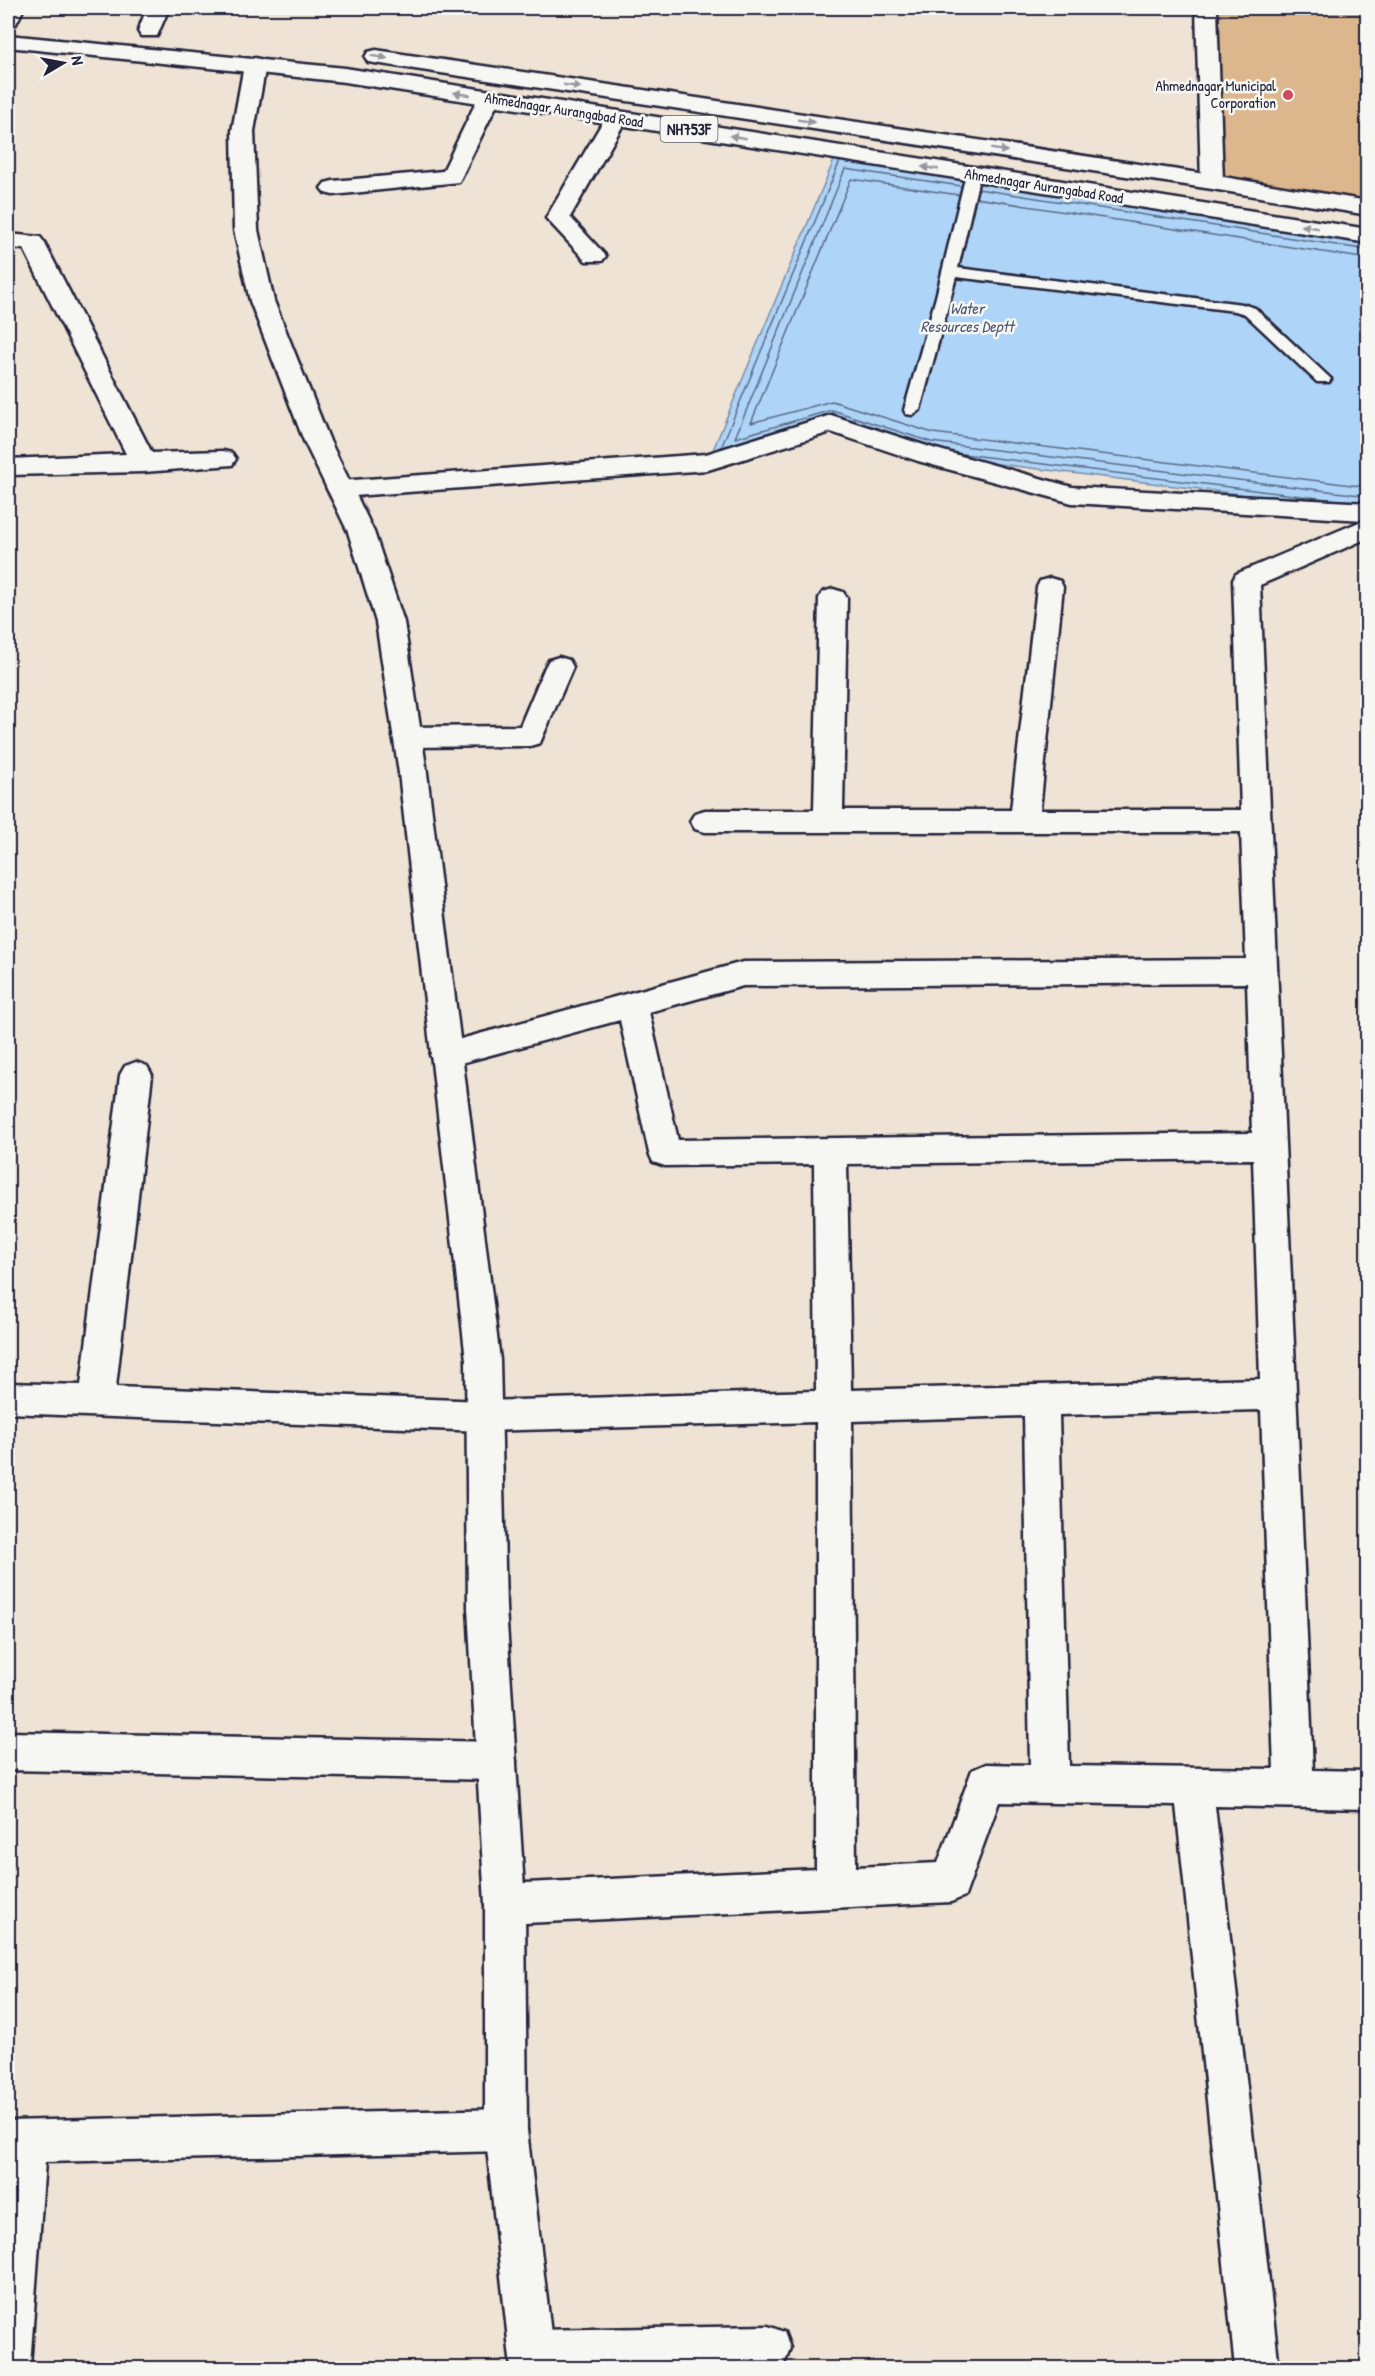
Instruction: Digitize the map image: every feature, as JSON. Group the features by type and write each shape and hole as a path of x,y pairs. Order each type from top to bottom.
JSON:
{"main road":[{"path":"13,8 8,19 52,23"},
{"path":"158,8 139,30 172,34"},
{"path":"1206,8 1212,182"},
{"name":"Ahmednagar Aurangabad Road","path":"8,41 107,49 345,75 1368,236"},
{"name":"NH753F","path":"358,54 1212,182 1368,208"},
{"path":"255,65 243,131 246,230 262,301 317,441 361,532 390,622 408,737 483,1360 487,1608 505,1904 506,2130 532,2360 768,2348"},
{"path":"333,188 451,177 489,98"},
{"path":"594,256 558,218 616,118"},
{"path":"8,241 32,242 144,464"},
{"path":"340,489 708,462 831,423 927,455 1072,495 1368,512"},
{"path":"8,467 144,464 223,459"},
{"path":"1294,1789 1246,580 1368,528"},
{"path":"1024,821 1050,587"},
{"path":"828,821 833,598"},
{"path":"408,737 530,736 559,667"},
{"path":"705,820 1256,821"},
{"path":"446,1055 743,974 1261,971"},
{"path":"632,1005 665,1153 1268,1146"},
{"path":"97,1401 136,1075"},
{"path":"830,1151 834,1406 836,1888"},
{"path":"8,1398 484,1416 1278,1394"},
{"path":"1041,1400 1050,1784"},
{"path":"8,1750 497,1761"},
{"path":"505,1904 951,1882 986,1783 1368,1790"},
{"path":"1192,1786 1257,2368"},
{"path":"8,2366 16,2141 506,2130"}],"lane":[{"path":"912,410 944,297 948,271 974,174"},
{"path":"948,271 1238,307 1250,311 1323,379"}],"water":[{"name":"Water Resources Deptt","path":"837,153 1367,236 1367,510 927,455 831,423 708,462"}],"building":[{"name":"Ahmednagar Municipal Corporation","path":"1206,8 1368,8 1368,214 1212,182"}],"place":[{"name":"Ahmednagar Municipal Corporation","path":"1288,95"}]}
